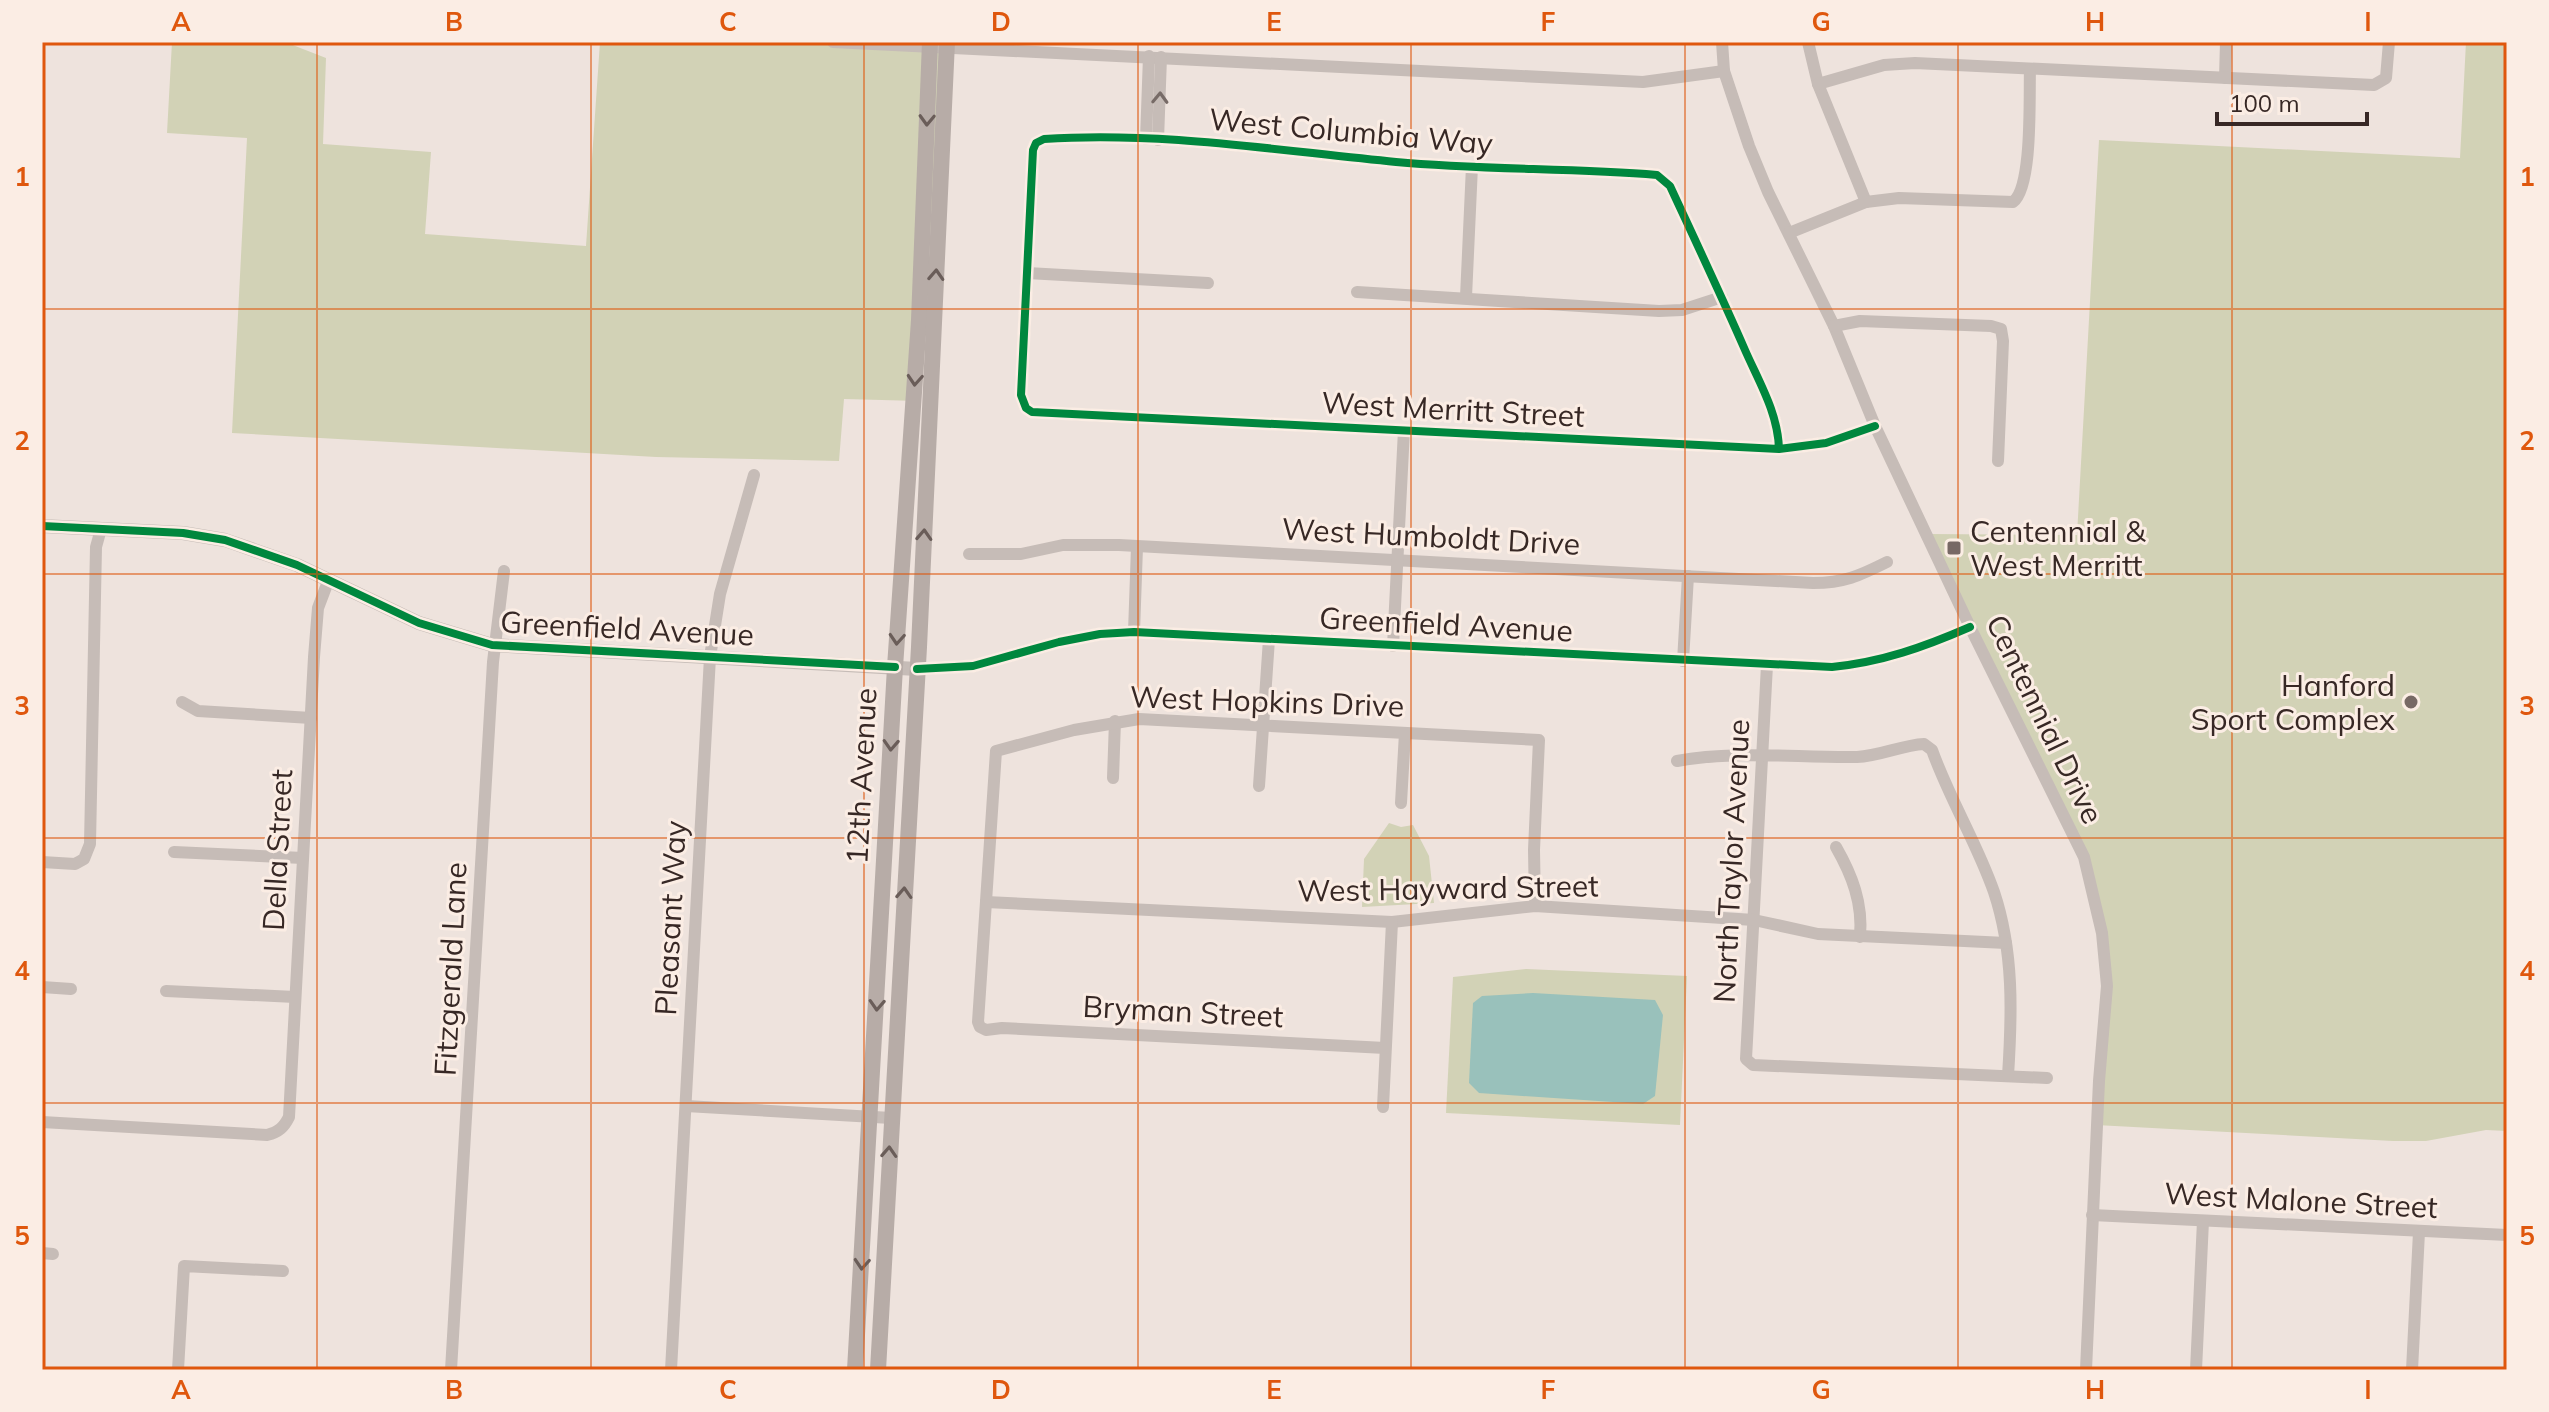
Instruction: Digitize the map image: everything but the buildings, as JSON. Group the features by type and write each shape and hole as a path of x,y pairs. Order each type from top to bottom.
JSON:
{"main road":[{"name":"12th Avenue","path":"855,1370 895,667 919,320 930,45"},
{"name":"12th Avenue","path":"878,1370 917,669 947,46"}],"street":[{"path":"833,42 1643,82 1724,71"},
{"name":"Centennial Drive","path":"1722,42 1724,71 1749,146 1834,326 1875,426 2084,857 2095,897 2107,986 2099,1081 2086,1370"},
{"path":"1808,42 1818,84 1866,202"},
{"path":"2225,78 2226,42"},
{"path":"1818,84 1884,65 1915,63 2374,85 2383,82 2388,73 2389,42"},
{"path":"1152,139 1155,56"},
{"path":"1789,233 1866,202 1899,198 2013,202 2019,197 2026,177 2030,69"},
{"name":"West Columbia Way","path":"1027,273 1031,157 1036,143 1055,138 1152,139 1399,162 1647,174 1663,178 1670,186 1722,297"},
{"path":"1466,297 1472,166"},
{"path":"1027,273 1208,283"},
{"name":"West Merritt Street","path":"1027,273 1021,395 1026,408 1040,414 1779,449 1826,443 1875,426"},
{"path":"1357,292 1659,311 1682,310 1722,297 1771,408 1779,449"},
{"path":"1834,326 1860,321 1991,326 2001,329 1998,461"},
{"path":"1393,646 1404,430"},
{"name":"Pleasant Way","path":"671,1370 710,657 720,594 754,475"},
{"name":"Greenfield Avenue","path":"42,526 183,533 225,540 329,579 419,623 496,646 917,669 973,666 1059,642 1100,634 1134,632 1832,667 1869,663 1923,648 1970,627"},
{"path":"42,862 75,864 84,859 90,844 96,547 101,529"},
{"name":"West Humboldt Drive","path":"969,554 1021,554 1063,545 1137,547 1836,583 1855,579 1887,562"},
{"path":"1134,632 1137,547"},
{"name":"Fitzgerald Lane","path":"451,1370 490,706 504,571"},
{"path":"1683,661 1688,576"},
{"name":"Della Street","path":"42,1122 267,1135 278,1132 289,1117 318,608 329,579"},
{"path":"1259,786 1269,639"},
{"name":"North Taylor Avenue","path":"1767,665 1746,1059 1753,1065 2008,1076"},
{"path":"182,702 198,711 311,718"},
{"name":"West Hopkins Drive","path":"986,902 996,751 1115,721 1139,719 1539,740 1535,906"},
{"path":"1113,778 1115,721"},
{"path":"1401,803 1405,733"},
{"path":"1677,761 1762,755 1862,756 1924,744 1932,750 1977,848 1994,893 2006,943 2011,989 2008,1076 2047,1078"},
{"path":"1836,847 1852,876 1861,923 1860,937"},
{"path":"174,852 303,858"},
{"name":"West Hayward Street","path":"986,902 1392,922 1535,906 1754,920 1818,934 2006,943"},
{"name":"Bryman Street","path":"986,902 980,1027 986,1030 1002,1028 1385,1048"},
{"path":"1383,1107 1392,922"},
{"path":"42,987 71,989"},
{"path":"166,991 295,997"},
{"path":"686,1106 891,1118"},
{"name":"West Malone Street","path":"2092,1215 2507,1235"},
{"path":"2196,1370 2203,1221"},
{"path":"2412,1370 2419,1232"},
{"path":"178,1370 184,1266 283,1271"}],"green space":[{"path":"172,42 285,42 326,58 323,144 431,152 425,234 586,246 600,42 943,42 919,401 844,399 839,461 656,457 232,433 247,138 167,133"},
{"path":"2466,42 2507,42 2507,1131 2486,1130 2426,1141 2393,1141 2096,1125 2107,986 2084,857 1928,534 2077,535 2099,140 2460,158"},
{"path":"1389,823 1401,827 1413,825 1429,856 1434,903 1362,907 1364,859"},
{"path":"1526,969 1687,976 1680,1125 1446,1113 1453,977"}],"water":[{"path":"1533,993 1655,1000 1663,1015 1655,1096 1643,1104 1479,1093 1469,1083 1473,1003 1482,996"}],"cycle path":[{"path":"1779,449 1775,423 1762,386 1670,186 1657,175 1429,165 1221,143 1132,138 1044,139 1036,143 1033,150 1021,395 1026,408 1032,412 1779,449 1826,443 1875,426"},
{"path":"42,526 183,533 225,540 297,565 419,623 492,645 895,667"},
{"path":"917,669 973,666 1059,642 1100,634 1134,632 1832,667 1902,653 1970,627"}],"place":[{"name":"Centennial & West Merritt","path":"1954,548"},
{"name":"Hanford Sport Complex","path":"2411,702"}]}
